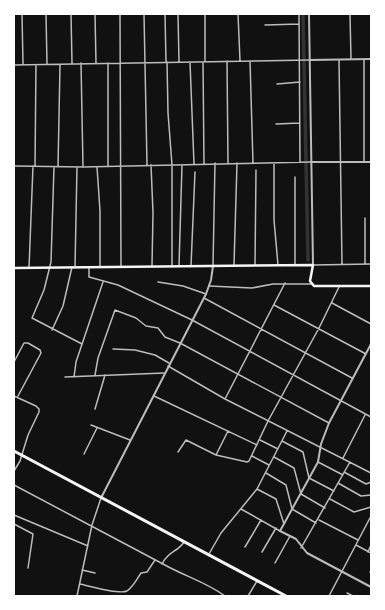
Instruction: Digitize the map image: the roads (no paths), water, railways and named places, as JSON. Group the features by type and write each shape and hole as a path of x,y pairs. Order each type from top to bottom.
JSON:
{"main road":[{"path":"14,268 296,264 313,265 310,281 314,286 371,286"},
{"path":"14,452 286,596"}],"street":[{"path":"22,14 24,64"},
{"path":"46,14 47,64"},
{"path":"71,14 72,63"},
{"path":"95,14 96,63"},
{"path":"120,14 121,267"},
{"path":"144,14 147,165"},
{"path":"165,14 168,112 172,165 172,266"},
{"path":"178,14 179,62"},
{"path":"204,164 205,14"},
{"path":"238,14 240,61"},
{"path":"299,14 301,162"},
{"path":"309,14 310,162 313,265 371,264"},
{"path":"350,14 351,59"},
{"path":"265,25 299,24"},
{"path":"364,59 364,162"},
{"path":"14,64 36,65 72,63 371,59"},
{"path":"339,60 342,264"},
{"path":"227,61 228,163"},
{"path":"250,61 253,162"},
{"path":"190,62 194,164"},
{"path":"82,63 83,167"},
{"path":"108,63 108,166"},
{"path":"58,167 60,64"},
{"path":"29,268 34,166 36,65"},
{"path":"277,84 300,82"},
{"path":"276,124 300,123"},
{"path":"14,166 83,167 253,162 371,162"},
{"path":"234,265 237,163"},
{"path":"274,163 274,220 278,265"},
{"path":"77,596 92,525 101,498 209,286 213,266 215,164"},
{"path":"151,165 153,213 152,266"},
{"path":"180,266 182,165"},
{"path":"97,166 100,212 100,267"},
{"path":"54,167 50,268 32,318 52,330 82,344"},
{"path":"52,330 63,306 73,267 77,167"},
{"path":"255,265 256,170"},
{"path":"190,266 195,172"},
{"path":"295,177 296,264"},
{"path":"365,218 365,264"},
{"path":"89,267 89,277 118,285 192,320 371,418"},
{"path":"74,377 76,362 103,281"},
{"path":"158,282 184,286 206,294"},
{"path":"209,286 252,288 273,284 312,284"},
{"path":"225,399 285,284"},
{"path":"178,452 186,440 216,455 247,462 252,456 268,421 319,328 339,286"},
{"path":"204,298 352,378"},
{"path":"331,303 371,324"},
{"path":"274,305 366,354"},
{"path":"95,375 98,358 114,310 136,318 146,326 155,326 165,337 180,343 328,423"},
{"path":"14,362 24,343 28,343 40,350 41,353 18,396"},
{"path":"280,531 318,462 328,423 371,344"},
{"path":"114,349 134,350 155,355 170,363"},
{"path":"168,366 225,399 371,473"},
{"path":"65,377 164,373"},
{"path":"95,408 105,375"},
{"path":"14,396 18,396 39,409 14,471"},
{"path":"152,396 257,445"},
{"path":"343,458 365,415"},
{"path":"91,425 130,440"},
{"path":"84,454 97,428"},
{"path":"216,455 228,431"},
{"path":"208,555 221,533 257,489 287,431"},
{"path":"259,439 278,449"},
{"path":"282,441 303,452 309,478 334,491"},
{"path":"252,456 269,465"},
{"path":"274,457 294,468 300,494 325,508"},
{"path":"318,462 366,484 371,482"},
{"path":"301,548 350,462"},
{"path":"265,473 286,485 292,509 316,523"},
{"path":"338,483 361,496 371,495"},
{"path":"14,485 92,525 162,564 212,586 225,596"},
{"path":"257,489 276,499 284,524"},
{"path":"330,499 354,512 371,507"},
{"path":"241,509 296,539 306,553 371,587"},
{"path":"14,514 88,546"},
{"path":"329,596 371,516"},
{"path":"245,547 261,520"},
{"path":"318,520 358,540"},
{"path":"14,524 33,534 28,568"},
{"path":"262,552 276,528"},
{"path":"275,563 290,536"},
{"path":"162,564 167,555 184,542"},
{"path":"356,545 371,553"},
{"path":"368,552 371,545"},
{"path":"80,584 116,592 126,591 132,586 141,573 147,572 155,560"},
{"path":"82,570 95,573"},
{"path":"248,596 257,581"},
{"path":"347,593 353,596"}],"waterway":[{"path":"303,14 308,260"}]}
